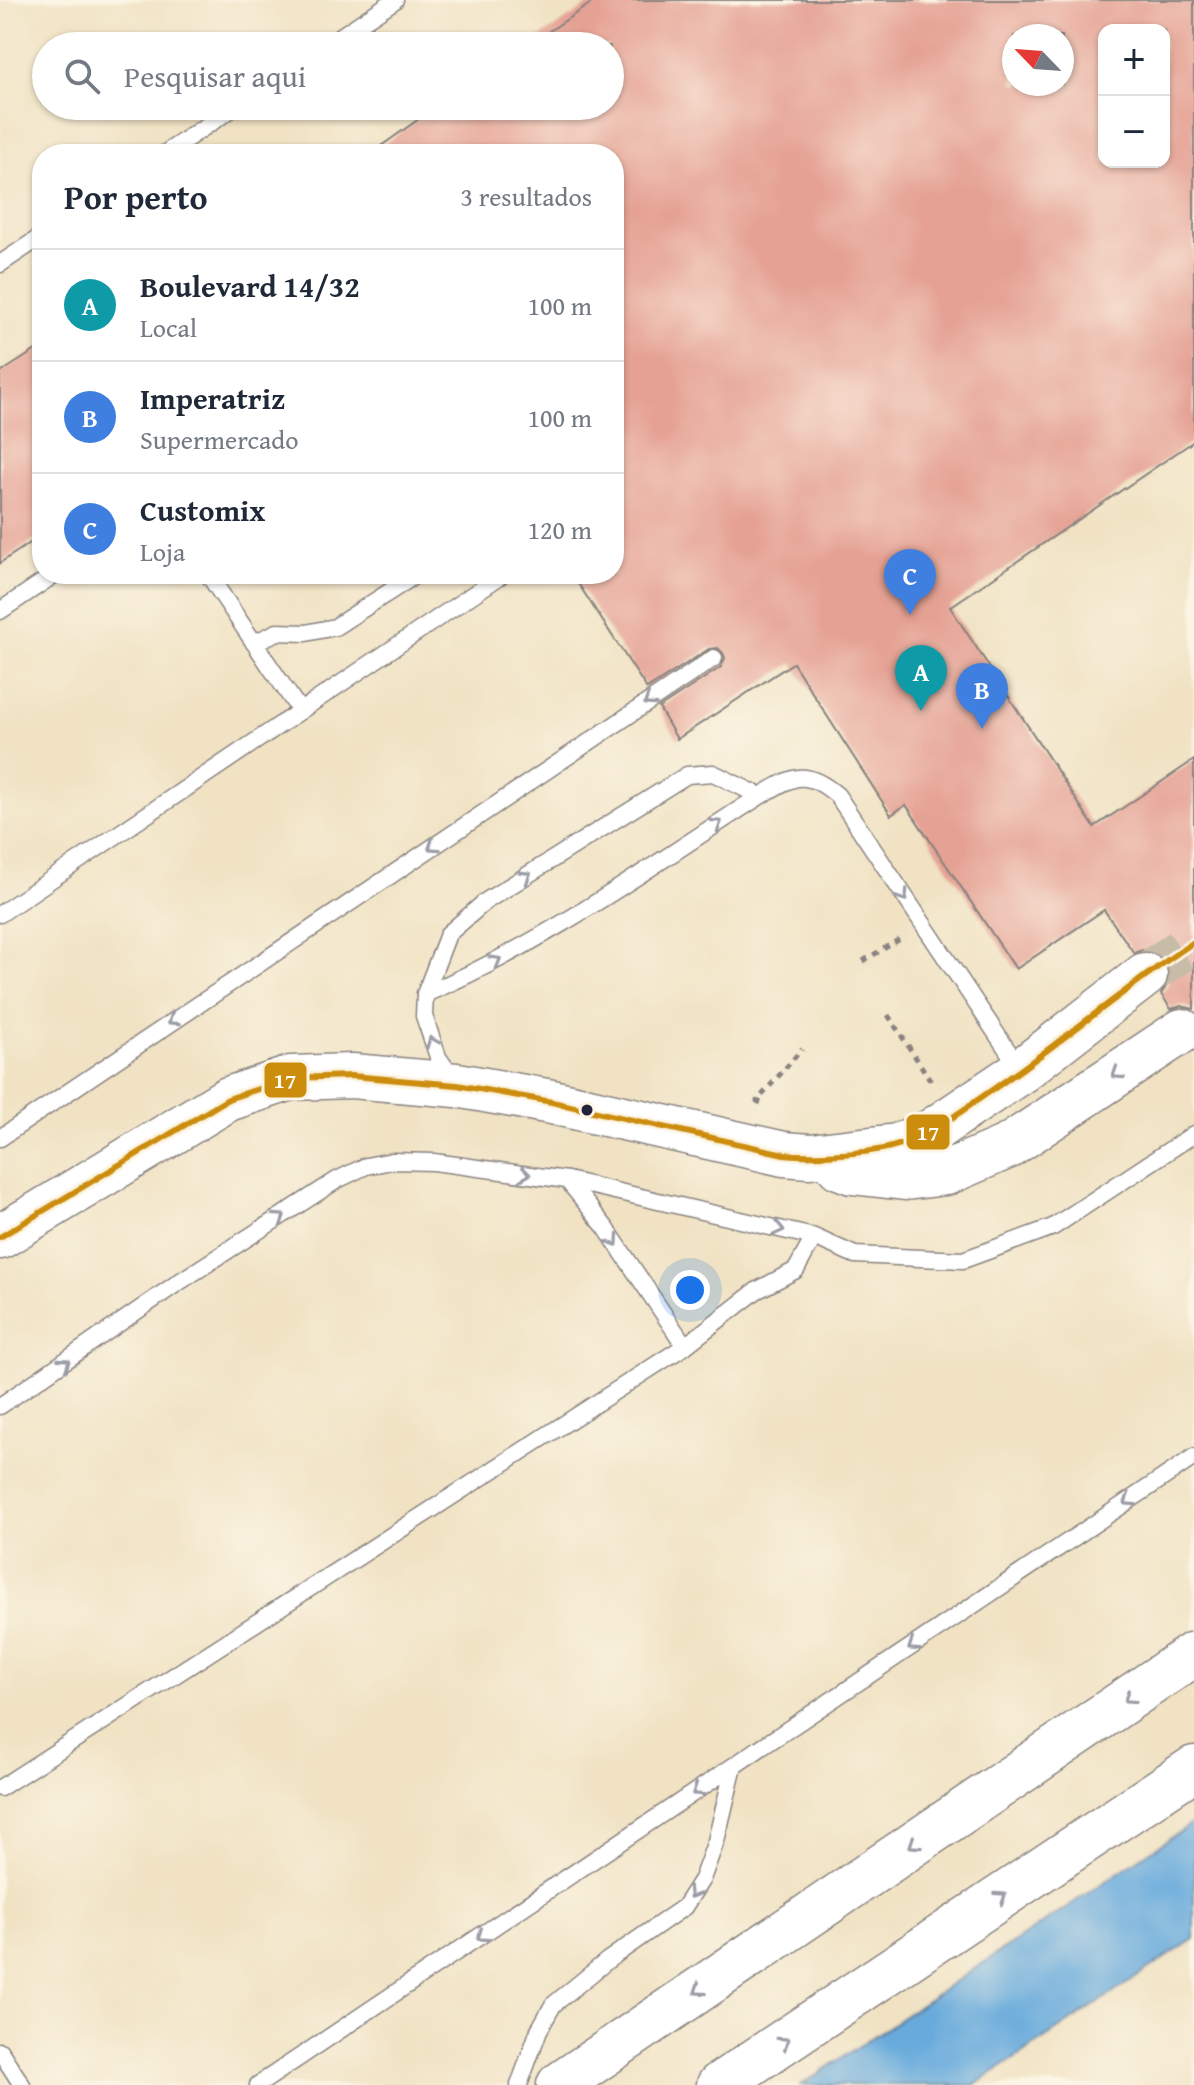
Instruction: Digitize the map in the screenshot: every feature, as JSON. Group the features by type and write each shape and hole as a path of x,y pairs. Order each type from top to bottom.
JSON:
{"main road":[{"path":"0,1237 228,1099 291,1078 352,1076 457,1085 552,1102 784,1154 810,1156 897,1146 932,1131 1021,1071 1145,975"},
{"path":"810,1156 852,1172 905,1178 946,1173 1009,1146 1182,1031"},
{"path":"559,2085 1194,1654"},
{"path":"719,2085 1194,1768"}],"lane":[{"path":"347,32 395,0"},
{"path":"179,144 215,120"},
{"path":"0,264 32,243"},
{"path":"0,611 40,584"},
{"path":"215,584 300,711"},
{"path":"254,643 277,632 306,633 335,627 402,584"},
{"path":"0,914 488,584"},
{"path":"0,1138 714,658"},
{"path":"457,1085 429,1039 424,1016 425,994 448,934 486,901 687,775 713,773 760,796"},
{"path":"425,994 477,972 569,918 760,796 785,782 806,776 819,780 837,795 1021,1071"},
{"path":"0,1406 176,1284 337,1180 366,1166 392,1161 434,1162 567,1180 814,1237 855,1255 963,1260 1053,1227 1194,1134"},
{"path":"567,1180 606,1228 685,1346"},
{"path":"0,1788 685,1346 756,1291 796,1270 814,1237"},
{"path":"258,2085 1194,1457"},
{"path":"519,2085 539,2030 553,2005 608,1960 684,1907 702,1879 711,1854 734,1766"},
{"path":"0,2051 22,2085"}],"path":[{"path":"863,961 923,926"},
{"path":"888,1015 955,1116"}],"water":[{"path":"1194,1822 1194,1939 975,2085 801,2085"}],"building":[{"path":"596,0 1194,0 1194,441 950,607 1094,827 1194,760 1194,1009 1181,1006 1171,1009 1161,994 1168,984 1170,972 1165,960 1154,952 1142,950 1134,953 1104,910 1016,969 906,805 891,815 793,663 677,739 659,708 721,667 725,658 723,653 718,648 709,649 647,689 579,584 624,584 624,144 384,144 417,120 624,120 624,32 548,32"},
{"path":"32,352 32,542 0,563 0,373"}],"tunnel":[{"path":"1145,975 1194,942"}],"transit line":[{"name":"17","path":"0,1237 228,1099 291,1078 352,1076 457,1085 552,1102 784,1154 842,1154 887,1148 921,1136 952,1117 1194,942"}],"place":[{"name":"Customix","path":"910,615"},
{"name":"Boulevard 14/32","path":"921,711"},
{"name":"Imperatriz","path":"982,729"}]}
